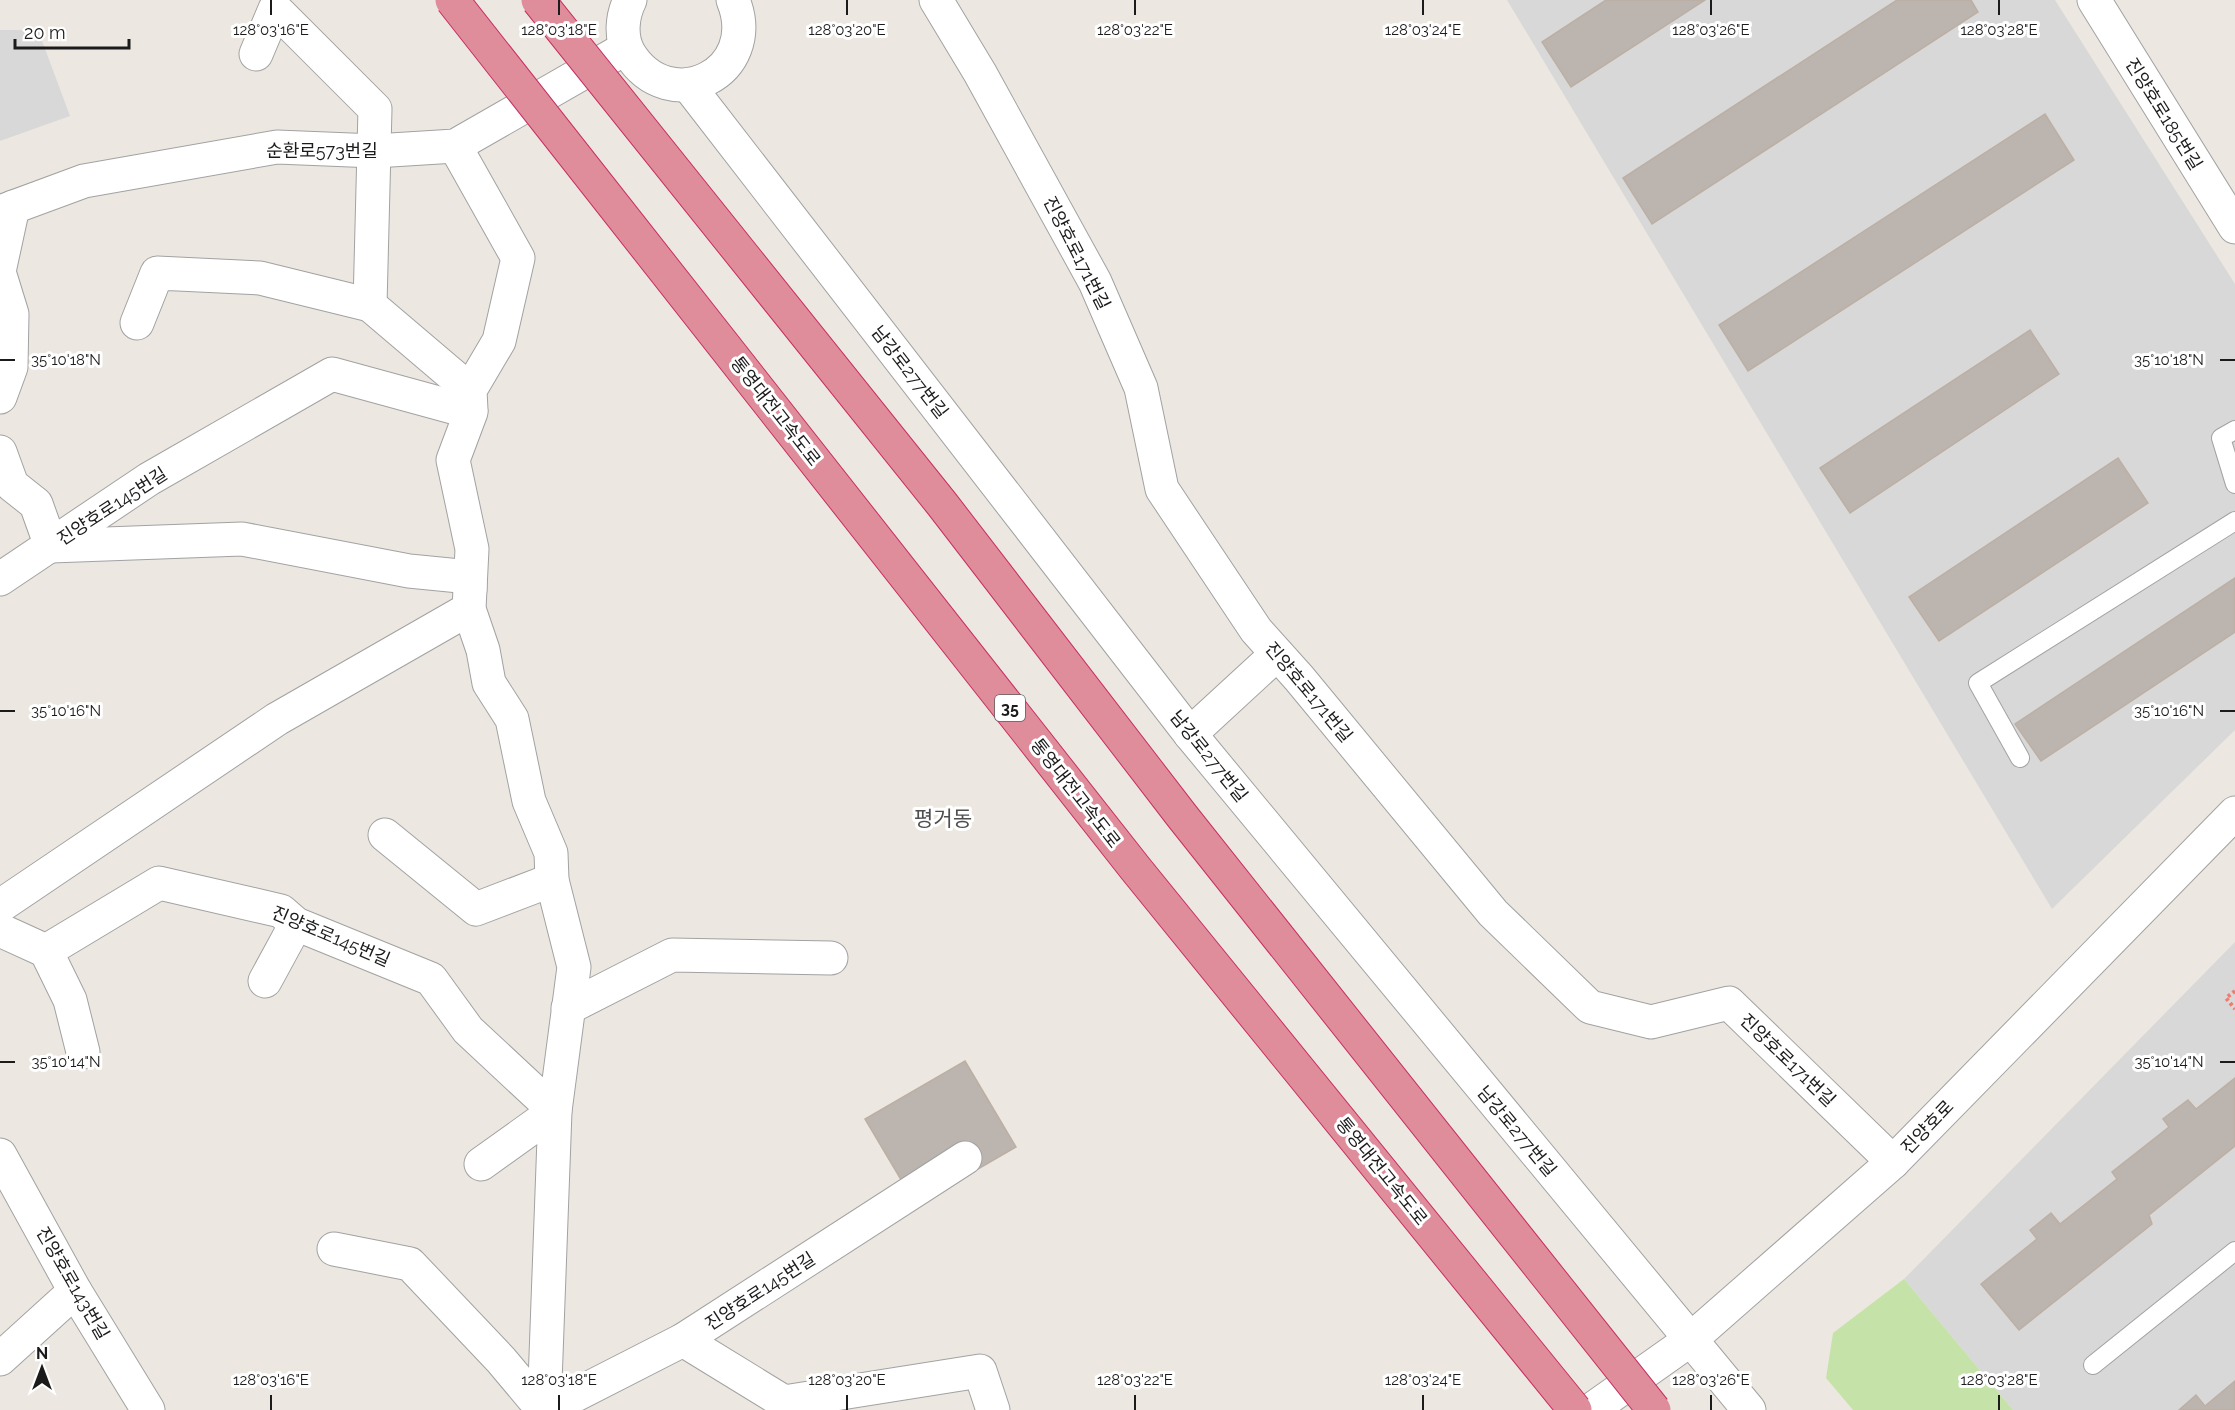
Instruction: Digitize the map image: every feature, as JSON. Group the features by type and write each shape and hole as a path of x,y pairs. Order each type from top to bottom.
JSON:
{"highway":[{"name":"통영대전고속도로","path":"452,0 1127,858 1575,1410"},
{"path":"538,0 942,504 1182,816 1654,1410"}],"street":[{"path":"630,0 625,10 623,29 626,48 636,64 651,77 669,84 688,85 707,80 723,69 735,53 740,34 739,15 733,0"},
{"name":"진양호로171번길","path":"936,0 980,73 1095,282 1141,388 1162,489 1256,630 1493,913 1590,1007 1651,1022 1729,1003 1893,1162"},
{"name":"진양호로185번길","path":"2100,2 2235,227"},
{"path":"256,54 269,3"},
{"path":"269,3 375,109 370,305"},
{"name":"순환로573번길","path":"7,210 84,181 277,147 375,151 455,146 626,48"},
{"name":"남강로277번길","path":"688,85 1190,734 1749,1410"},
{"path":"455,146 518,258 499,341 470,401 453,460 472,549 469,599 483,650 489,683 512,719 529,801 551,853 552,879 574,967 555,1111 544,1410"},
{"path":"0,267 7,210"},
{"path":"137,323 157,273 260,278 370,305 470,401"},
{"path":"0,275 12,314 11,367 0,397"},
{"name":"진양호로145번길","path":"51,546 149,479 332,374 470,401"},
{"path":"0,452 12,485 36,504 51,546 0,579"},
{"name":"진양호로145번길","path":"51,546 242,538 409,571 470,577 469,599"},
{"path":"0,906 277,719 469,599"},
{"path":"1190,734 1277,654"},
{"name":"진양호로","path":"1591,1410 1690,1340 1893,1162 2235,813"},
{"path":"385,835 476,909 552,879"},
{"name":"진양호로145번길","path":"46,951 159,883 281,911 296,924 431,979 468,1030 555,1111"},
{"path":"265,981 296,924"},
{"path":"0,930 46,951 69,1000 83,1053"},
{"path":"568,1008 672,955 831,958"},
{"path":"481,1164 555,1111"},
{"name":"진양호로143번길","path":"0,1155 75,1290 148,1410"},
{"name":"진양호로145번길","path":"544,1410 683,1340 965,1158"},
{"path":"334,1249 410,1264 501,1360 544,1410"},
{"path":"0,1359 75,1290"},
{"path":"683,1340 784,1402 980,1371 993,1410"}],"lane":[{"path":"2235,430 2221,438 2235,483"},
{"path":"2020,758 1978,683 2235,521"},
{"path":"2093,1365 2235,1251"}],"path":[{"path":"2235,991 2226,998 2235,1009"}],"shaded area":[{"path":"1507,0 2055,0 2235,284 2235,730 2052,909"},
{"path":"0,30 38,30 70,116 0,141"},
{"path":"2235,942 2235,1410 2013,1410 1904,1279"}],"green space":[{"path":"1904,1279 2013,1410 1853,1410 1826,1378 1833,1333"}],"building":[{"path":"1606,0 1705,0 1571,87 1542,42"},
{"path":"1897,0 1971,0 1978,12 1652,224 1623,178"},
{"path":"2045,114 2074,160 1748,371 1719,325"},
{"path":"2030,330 2059,374 1850,513 1820,468"},
{"path":"2118,458 2148,503 1939,641 1909,597"},
{"path":"2235,578 2235,632 2041,761 2015,724"},
{"path":"965,1061 1016,1147 916,1205 865,1119"},
{"path":"2235,1078 2235,1146 2149,1215 2152,1224 2019,1330 1981,1284 2037,1239 2030,1230 2051,1213 2060,1224 2117,1179 2112,1172 2169,1127 2163,1119 2188,1100 2196,1109"},
{"path":"2235,1381 2235,1410 2179,1410 2196,1395 2205,1406"}],"district":[{"name":"평거동","path":"943,818"}]}
